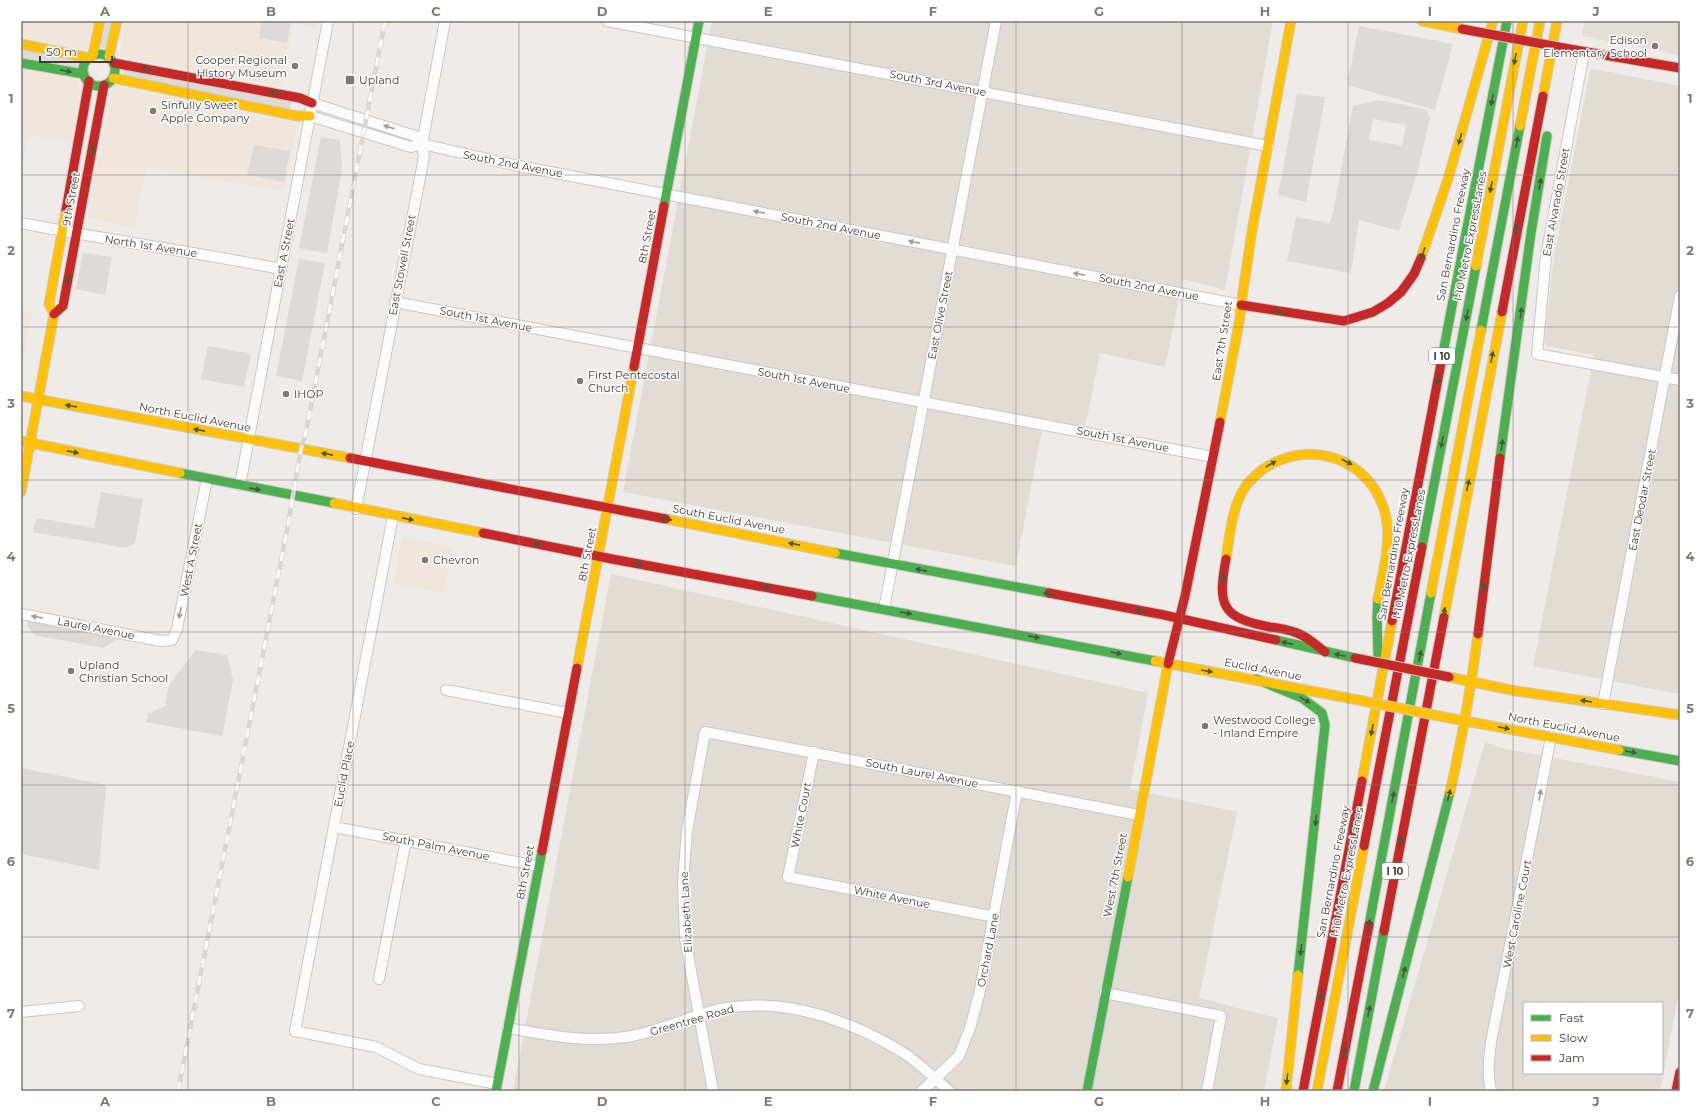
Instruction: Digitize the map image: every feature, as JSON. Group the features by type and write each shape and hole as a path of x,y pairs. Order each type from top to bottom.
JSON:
{"main road":[{"path":"86,78 84,64 91,56 100,21"},
{"path":"21,63 86,78 96,85 104,85 113,78 115,71 112,60 117,21"},
{"name":"8th Street","path":"497,1088 538,866 599,556 699,21"},
{"name":"East 7th Street","path":"1168,664 1180,619 1240,318 1252,231 1291,21"},
{"path":"1422,21 1459,26 1579,51 1680,68"},
{"path":"1241,305 1322,319 1344,320 1360,317 1373,312 1388,303 1401,292 1414,274 1422,256 1448,179 1493,21"},
{"name":"San Bernardino Freeway","path":"1303,1091 1418,481 1507,21"},
{"name":"I-10 Metro ExpressLanes","path":"1317,1091 1523,21"},
{"path":"1337,1091 1540,21"},
{"name":"I 10","path":"1354,1091 1557,21"},
{"path":"21,44 91,56 103,54 112,60 300,98 312,104"},
{"path":"1549,62 1549,115"},
{"name":"9th Street","path":"21,492 26,442 38,400 54,314 49,304 86,78"},
{"path":"113,78 298,116 310,116"},
{"name":"9th Street","path":"54,314 63,306 104,85"},
{"path":"1373,1091 1440,832 1465,721 1472,682 1484,577 1531,233 1548,130"},
{"name":"North Euclid Avenue","path":"21,396 365,461"},
{"path":"26,442 356,509 884,609"},
{"path":"1325,652 1298,634 1243,620 1232,614 1225,607 1222,593 1221,584 1234,515 1242,491 1264,467 1274,461 1297,454 1316,453 1343,460 1369,478 1380,497 1386,523 1384,568 1377,612 1379,692"},
{"name":"South Euclid Avenue","path":"365,461 1180,619"},
{"name":"Euclid Avenue","path":"884,609 1078,645 1168,664 1256,679 1444,717"},
{"path":"1180,619 1325,652 1472,682 1603,704 1680,715"},
{"name":"West 7th Street","path":"1087,1091 1168,664"},
{"path":"1256,679 1302,698 1322,713 1326,725 1286,1091"},
{"name":"North Euclid Avenue","path":"1444,717 1680,761"},
{"path":"1676,1091 1680,1072"}],"street":[{"name":"East A Street","path":"240,486 328,21"},
{"name":"East Stowell Street","path":"356,509 424,157 422,144 445,21"},
{"name":"South 3rd Avenue","path":"607,21 1268,146"},
{"name":"East Olive Street","path":"884,609 996,21"},
{"name":"East Alvarado Street","path":"1579,51 1546,256 1537,354 1665,378"},
{"name":"South 2nd Avenue","path":"312,104 415,136 422,144"},
{"name":"South 2nd Avenue","path":"310,116 411,147 422,144 468,156 1241,305"},
{"name":"North 1st Avenue","path":"21,223 281,269"},
{"name":"East Deodar Street","path":"1603,704 1680,296"},
{"name":"South 1st Avenue","path":"395,302 1213,457"},
{"path":"1665,378 1680,380"},
{"name":"West A Street","path":"172,640 177,629 207,479"},
{"name":"Euclid Place","path":"393,516 296,1031 366,1044 376,1047 419,1069 497,1088"},
{"name":"Laurel Avenue","path":"21,614 161,641 172,640"},
{"path":"446,690 568,713"},
{"name":"South Laurel Avenue","path":"705,732 1139,815"},
{"name":"Elizabeth Lane","path":"705,732 687,831 683,880 685,938 713,1091"},
{"name":"West Caroline Court","path":"1491,1091 1488,1065 1491,1042 1551,737"},
{"name":"White Court","path":"788,878 814,752"},
{"name":"Orchard Lane","path":"922,1091 958,1056 970,1028 979,995 995,917 1017,791"},
{"name":"South Palm Avenue","path":"334,827 538,866"},
{"path":"379,980 406,840"},
{"name":"White Avenue","path":"788,878 995,917"},
{"path":"1105,993 1221,1016 1207,1091"},
{"name":"Greentree Road","path":"508,1028 563,1038 591,1039 625,1037 660,1030 721,1009 746,1005 791,1008 833,1018 878,1038 905,1053 936,1078 949,1091"},
{"path":"21,1012 79,1006"}],"shaded area":[{"path":"21,21 94,21 89,49 86,51 21,39"},
{"path":"104,21 114,21 109,49 99,47"},
{"path":"126,21 316,21 315,27 293,23 281,85 279,86 121,57 119,55"},
{"path":"262,21 291,21 287,43 259,38"},
{"path":"712,21 1273,21 1225,290 1183,279 1165,367 1100,353 1085,428 1044,419 1016,566 623,492"},
{"name":"Edison Elementary School","path":"1585,21 1680,21 1680,55 1582,36"},
{"path":"1359,26 1453,44 1435,110 1347,85"},
{"path":"21,49 78,60 77,69 21,59"},
{"path":"21,68 71,77 76,80 81,91 71,142 32,135 31,139 27,139 21,172"},
{"path":"124,68 292,100 290,111 122,79"},
{"path":"1593,69 1680,86 1680,694 1533,666 1594,355 1547,346 1544,343 1554,256 1590,71"},
{"path":"115,86 297,122 284,191 146,167 134,228 87,217 112,87"},
{"path":"1297,94 1325,97 1306,202 1278,195"},
{"path":"1378,100 1425,109 1430,118 1418,170 1399,231 1359,220 1351,273 1287,261 1296,217 1330,223 1353,106","holes":["1373,119 1406,125 1402,146 1369,140"]},
{"path":"321,137 340,140 342,169 327,253 299,248"},
{"path":"254,145 290,151 284,182 247,175"},
{"path":"83,253 112,257 105,295 76,289"},
{"path":"299,259 325,263 302,381 276,376"},
{"path":"21,310 32,313 21,368"},
{"path":"208,346 251,354 244,387 201,379"},
{"path":"101,492 143,499 135,543 126,548 33,532 36,518 94,528"},
{"path":"402,537 452,547 444,593 394,583"},
{"path":"611,574 1148,693 1130,789 1237,812 1199,998 1278,1018 1264,1091 513,1091"},
{"path":"30,610 117,627 114,641 103,648 34,635 27,625"},
{"path":"196,650 227,655 233,680 222,736 146,722 148,714 165,706 169,685"},
{"path":"1485,742 1502,748 1680,782 1680,987 1660,1091 1384,1091"},
{"path":"21,768 106,785 99,870 21,854"}],"railway":[{"path":"178,1091 385,21"}],"traffic: fast":[{"path":"664,206 699,21"},
{"path":"1442,358 1507,21"},
{"path":"99,54 105,55 112,61 115,70 114,76 108,83 99,86 93,85 86,79 83,70 84,64 90,57 99,54"},
{"path":"21,63 84,74"},
{"path":"1481,330 1520,126"},
{"path":"1500,458 1531,233 1547,136"},
{"path":"1422,547 1476,266"},
{"path":"180,473 334,503"},
{"path":"835,553 1049,593"},
{"path":"1369,925 1431,593"},
{"path":"812,596 1155,661"},
{"path":"1378,599 1378,656"},
{"path":"1276,640 1355,658"},
{"path":"1256,679 1302,698 1322,713 1325,725 1298,975"},
{"path":"1619,750 1680,761"},
{"path":"1373,1091 1450,792"},
{"path":"496,1091 542,851"},
{"path":"1087,1091 1128,877"},
{"path":"1354,1091 1384,931"}],"traffic: slow":[{"path":"93,55 100,21"},
{"path":"109,57 117,21"},
{"path":"1241,305 1252,231 1291,21"},
{"path":"1422,21 1462,29"},
{"path":"1421,258 1448,179 1493,21"},
{"path":"1476,266 1523,21"},
{"path":"1520,126 1540,21"},
{"path":"1543,96 1557,21"},
{"path":"21,44 89,58"},
{"path":"113,78 297,116 310,116"},
{"path":"21,492 54,314 49,304 66,210"},
{"path":"1220,422 1240,318 1241,305"},
{"path":"1444,617 1502,312"},
{"path":"1431,593 1481,330"},
{"path":"577,668 634,367"},
{"path":"21,396 350,458"},
{"path":"21,441 180,473"},
{"path":"1226,559 1235,509 1243,490 1249,482 1266,467 1285,458 1305,455 1325,456 1344,462 1361,473 1374,489 1384,509 1388,531 1386,554 1378,599"},
{"path":"334,503 483,533"},
{"path":"666,519 835,553"},
{"path":"1362,781 1392,621"},
{"path":"1450,792 1466,713 1478,634"},
{"path":"1155,661 1348,698"},
{"path":"1128,877 1168,664"},
{"path":"1449,677 1516,691 1680,715"},
{"path":"1348,698 1444,717"},
{"path":"1444,717 1619,750"},
{"path":"1317,1091 1364,846"},
{"path":"1286,1091 1298,975"}],"traffic: jam":[{"path":"1462,29 1575,50"},
{"path":"1575,50 1680,68"},
{"path":"114,63 300,98 312,103"},
{"path":"66,210 89,81"},
{"path":"54,314 63,306 104,85"},
{"path":"1502,312 1543,96"},
{"path":"634,367 664,206"},
{"path":"1241,305 1344,321 1373,312 1388,303 1401,292 1414,274 1421,258"},
{"path":"1392,621 1442,358"},
{"path":"1168,664 1185,596 1220,422"},
{"path":"350,458 666,519"},
{"path":"1478,634 1500,458"},
{"path":"483,533 612,559 812,596"},
{"path":"1364,846 1422,547"},
{"path":"1226,559 1222,588 1223,599 1233,614 1254,623 1297,633 1308,639 1325,652"},
{"path":"1049,593 1164,615 1276,640"},
{"path":"1384,931 1444,617"},
{"path":"1355,658 1449,677"},
{"path":"542,851 577,668"},
{"path":"1303,1091 1362,781"},
{"path":"1337,1091 1369,925"},
{"path":"1676,1091 1680,1072"}],"place":[{"name":"Edison Elementary School","path":"1655,46"},
{"name":"Cooper Regional History Museum","path":"295,66"},
{"name":"Upland","path":"350,80"},
{"name":"Sinfully Sweet Apple Company","path":"153,111"},
{"name":"First Pentecostal Church","path":"580,381"},
{"name":"IHOP","path":"286,394"},
{"name":"Chevron","path":"425,560"},
{"name":"Upland Christian School","path":"71,671"},
{"name":"Westwood College - Inland Empire","path":"1205,726"}]}
